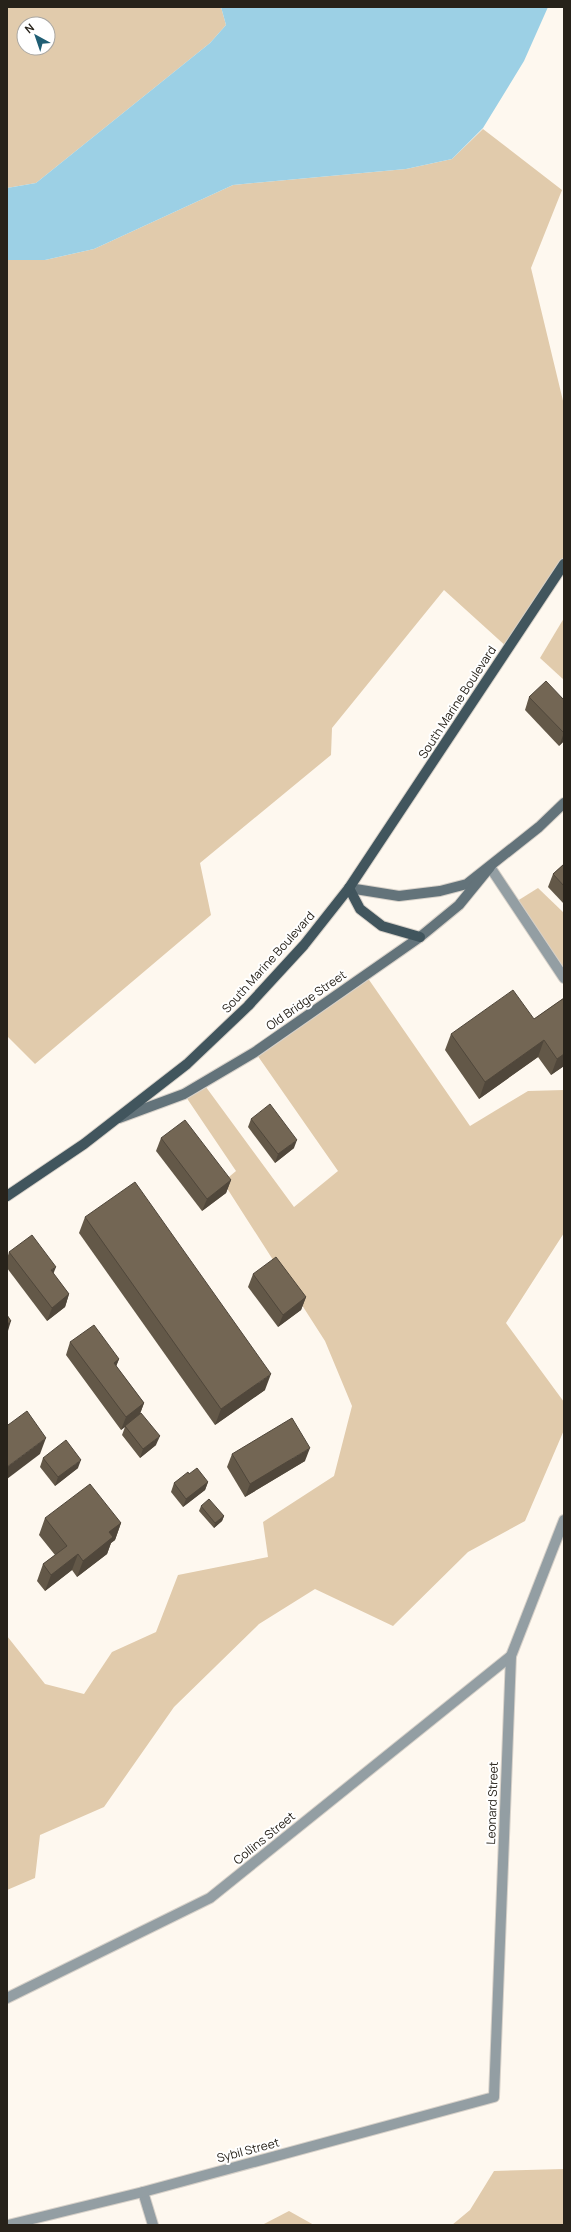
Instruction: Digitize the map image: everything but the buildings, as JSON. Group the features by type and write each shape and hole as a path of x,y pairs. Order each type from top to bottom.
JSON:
{"main road":[{"name":"South Marine Boulevard","path":"7,1196 84,1144 113,1120 188,1064 248,1006 304,946 349,888 564,564"},
{"name":"Old Bridge Street","path":"349,888 399,896 440,891 467,884 490,867 564,803"},
{"name":"Old Bridge Street","path":"113,1120 184,1094 255,1052 420,937 459,905 490,867"},
{"path":"349,888 360,909 382,926 420,937"}],"street":[{"path":"490,867 564,978"},
{"name":"Leonard Street","path":"494,2097 511,1656 564,1520"},
{"name":"Collins Street","path":"7,1998 210,1898 511,1656"},
{"name":"Sybil Street","path":"8,2225 143,2192 494,2097"},
{"path":"143,2192 152,2225"}],"shaded area":[{"path":"7,7 221,7 226,25 210,43 36,183 7,188"},
{"path":"483,129 562,190 531,268 564,405 564,564 508,648 444,590 332,728 331,755 200,863 211,915 35,1064 7,1036 7,260 45,260 94,249 233,185 406,169 452,159"},
{"path":"564,618 564,680 540,658"},
{"path":"538,888 564,913 564,978 514,903"},
{"path":"365,974 470,1126 528,1091 564,1090 564,1233 506,1323 564,1402 564,1430 525,1521 468,1552 393,1626 315,1589 259,1624 174,1707 104,1807 40,1835 35,1878 7,1890 7,1636 45,1684 84,1694 112,1652 156,1632 178,1575 268,1557 263,1522 334,1476 352,1406 325,1341 223,1182 236,1171 184,1094 203,1083 294,1207 338,1171 255,1052"},
{"path":"564,2169 564,2225 452,2225 470,2210 494,2171"},
{"path":"289,2211 314,2225 262,2225"}],"water":[{"path":"221,7 548,7 524,61 483,128 452,159 406,169 233,185 94,249 45,260 7,260 7,188 36,183 210,43 226,25"}]}
